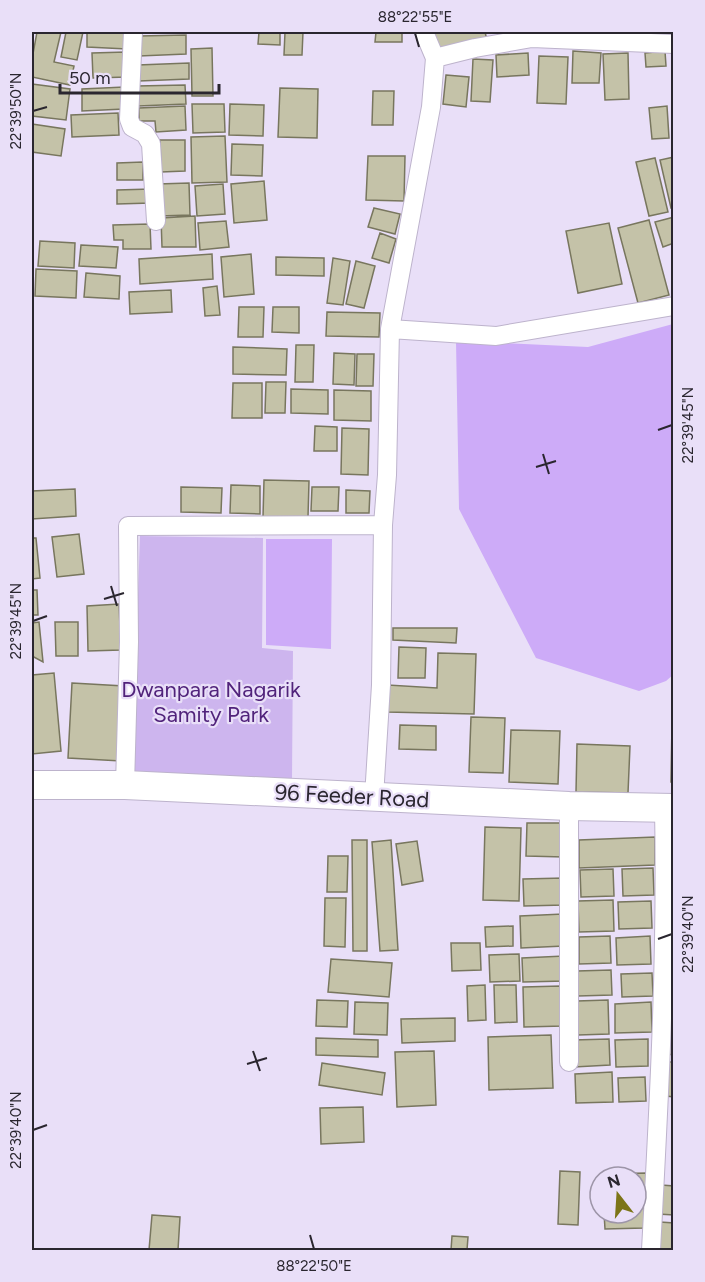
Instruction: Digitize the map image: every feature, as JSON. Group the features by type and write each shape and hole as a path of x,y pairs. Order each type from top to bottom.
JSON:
{"main road":[{"name":"96 Feeder Road","path":"32,785 125,785 569,806 669,808"}],"street":[{"path":"133,32 129,119 132,127 145,134 151,144 156,221"},
{"path":"374,797 381,685 383,525 387,475 390,329 431,107 435,58 424,32"},
{"path":"435,58 532,35 674,44"},
{"path":"390,329 496,336 674,306"},
{"path":"125,785 129,642 128,526 383,525"},
{"path":"569,806 569,1062"},
{"path":"651,1251 660,1092 665,857 669,808"}],"green space":[{"name":"Dwanpara Nagarik Samity Park","path":"140,536 263,538 262,648 293,651 292,780 132,773"}],"shaded area":[{"path":"673,324 674,674 666,681 639,691 536,658 459,509 456,341 588,347"},
{"path":"266,539 332,539 331,649 266,645"}],"building":[{"path":"37,32 61,32 54,62 74,66 70,85 32,77 32,59"},
{"path":"66,32 83,32 77,60 61,57"},
{"path":"87,32 128,32 127,49 87,47"},
{"path":"259,32 280,32 280,45 258,44"},
{"path":"285,32 303,32 302,55 284,55"},
{"path":"376,32 402,32 402,42 375,42"},
{"path":"434,32 485,32 487,40 438,51"},
{"path":"186,35 186,54 139,56 139,36"},
{"path":"212,48 213,96 192,96 191,49"},
{"path":"573,51 601,53 599,83 572,83"},
{"path":"665,51 666,66 646,67 645,53"},
{"path":"126,52 127,77 93,78 92,53"},
{"path":"528,53 529,75 497,77 496,55"},
{"path":"628,53 629,99 605,100 603,54"},
{"path":"539,56 568,57 566,104 537,103"},
{"path":"473,59 493,60 490,102 471,101"},
{"path":"189,63 189,79 139,81 138,65"},
{"path":"446,75 469,77 466,107 443,104"},
{"path":"32,84 70,89 66,120 32,116"},
{"path":"185,85 186,104 138,106 137,86"},
{"path":"124,87 124,109 82,111 82,89"},
{"path":"280,88 318,89 317,138 278,137"},
{"path":"373,91 394,91 393,125 372,125"},
{"path":"192,104 224,104 225,132 193,133"},
{"path":"230,104 264,105 263,136 229,135"},
{"path":"185,106 186,130 156,132 155,121 139,121 139,108"},
{"path":"667,106 669,138 652,139 649,108"},
{"path":"118,113 119,135 72,137 71,115"},
{"path":"32,124 65,129 61,156 32,152"},
{"path":"225,136 227,182 192,183 191,137"},
{"path":"160,140 185,140 185,171 161,172"},
{"path":"232,144 263,145 262,176 231,175"},
{"path":"368,156 405,156 404,201 366,200"},
{"path":"674,157 674,207 671,208 660,160"},
{"path":"655,158 668,212 649,216 636,162"},
{"path":"143,162 143,180 117,180 117,163"},
{"path":"264,181 267,220 234,223 231,184"},
{"path":"189,183 190,215 159,216 158,184"},
{"path":"223,184 225,214 197,216 195,186"},
{"path":"151,189 151,203 117,204 117,190"},
{"path":"374,208 400,214 395,234 368,227"},
{"path":"195,216 196,247 162,247 161,218"},
{"path":"674,217 674,243 663,247 655,222"},
{"path":"649,220 669,295 638,303 618,228"},
{"path":"226,221 229,247 200,250 198,223"},
{"path":"609,223 622,284 578,293 566,231"},
{"path":"150,224 151,249 123,249 123,240 114,240 113,225"},
{"path":"380,233 396,239 389,263 372,258"},
{"path":"40,241 75,243 74,268 38,266"},
{"path":"81,245 118,247 116,268 79,266"},
{"path":"212,254 213,279 140,284 139,259"},
{"path":"251,254 254,294 224,297 221,257"},
{"path":"276,257 324,258 324,276 276,275"},
{"path":"333,258 350,261 343,305 327,303"},
{"path":"356,261 375,266 364,308 346,304"},
{"path":"36,269 77,271 76,298 35,296"},
{"path":"86,273 120,276 119,299 84,297"},
{"path":"217,286 220,315 205,316 203,288"},
{"path":"171,290 172,312 130,314 129,292"},
{"path":"239,307 264,307 263,337 238,337"},
{"path":"273,307 299,307 299,333 272,332"},
{"path":"327,312 380,313 379,337 326,336"},
{"path":"296,345 314,345 313,382 295,382"},
{"path":"233,347 287,349 286,375 233,374"},
{"path":"334,353 355,354 354,385 333,384"},
{"path":"357,354 374,354 373,386 356,386"},
{"path":"266,382 286,382 285,413 265,413"},
{"path":"233,383 262,383 262,418 232,418"},
{"path":"291,389 328,390 328,414 291,413"},
{"path":"334,390 371,391 371,421 334,420"},
{"path":"315,426 337,427 337,451 314,451"},
{"path":"342,428 369,429 368,475 341,474"},
{"path":"264,480 309,481 308,517 263,517"},
{"path":"231,485 260,486 260,514 230,513"},
{"path":"181,487 222,488 221,513 181,512"},
{"path":"312,487 339,487 338,511 311,511"},
{"path":"75,489 76,516 32,519 32,491"},
{"path":"346,490 370,491 369,513 346,513"},
{"path":"79,534 84,574 57,577 52,537"},
{"path":"32,538 36,538 40,578 32,579"},
{"path":"32,590 37,590 38,615 32,615"},
{"path":"119,604 121,650 88,651 87,606"},
{"path":"39,622 43,662 32,656 32,623"},
{"path":"55,622 78,622 78,656 56,656"},
{"path":"393,628 457,628 456,643 393,640"},
{"path":"399,647 426,648 425,678 398,678"},
{"path":"438,653 476,654 474,714 387,712 388,685 437,688"},
{"path":"54,673 61,751 32,754 32,675"},
{"path":"72,683 124,686 121,761 68,758"},
{"path":"471,717 505,718 503,773 469,772"},
{"path":"672,722 674,722 674,782 671,782"},
{"path":"400,725 436,726 436,750 399,749"},
{"path":"511,730 560,731 558,784 509,782"},
{"path":"577,744 630,746 628,793 576,792"},
{"path":"527,823 565,823 564,857 526,856"},
{"path":"485,827 521,828 519,901 483,900"},
{"path":"655,837 655,865 579,868 579,840"},
{"path":"352,840 367,840 367,951 353,951"},
{"path":"391,840 398,950 380,951 372,842"},
{"path":"417,841 423,881 402,885 396,844"},
{"path":"328,856 348,856 347,892 327,892"},
{"path":"653,868 654,895 623,896 622,869"},
{"path":"613,869 614,896 581,897 580,870"},
{"path":"564,878 564,905 524,906 523,879"},
{"path":"325,898 346,898 345,947 324,946"},
{"path":"613,900 614,931 579,932 578,901"},
{"path":"651,901 652,928 619,929 618,902"},
{"path":"563,914 564,946 521,948 520,916"},
{"path":"513,926 513,946 486,947 485,927"},
{"path":"610,936 611,963 579,964 579,937"},
{"path":"650,936 651,964 617,965 616,938"},
{"path":"451,943 480,943 481,970 452,971"},
{"path":"519,954 520,981 490,982 489,955"},
{"path":"564,956 565,981 523,982 522,958"},
{"path":"331,959 392,963 389,997 328,992"},
{"path":"611,970 612,995 578,996 577,971"},
{"path":"652,973 653,996 622,997 621,974"},
{"path":"485,985 486,1020 468,1021 467,986"},
{"path":"494,985 516,985 517,1022 495,1023"},
{"path":"561,986 563,1026 524,1027 523,987"},
{"path":"669,987 674,987 674,1006 670,1006"},
{"path":"317,1000 348,1001 347,1027 316,1026"},
{"path":"608,1000 609,1034 578,1035 577,1001"},
{"path":"355,1002 388,1003 387,1035 354,1034"},
{"path":"651,1002 652,1032 615,1033 615,1004"},
{"path":"455,1018 455,1041 402,1043 401,1019"},
{"path":"551,1035 553,1088 489,1090 488,1037"},
{"path":"668,1036 674,1036 674,1055 667,1054"},
{"path":"316,1038 378,1040 378,1057 316,1055"},
{"path":"609,1039 610,1065 574,1067 573,1040"},
{"path":"648,1039 648,1066 616,1067 615,1040"},
{"path":"434,1051 436,1105 397,1107 395,1052"},
{"path":"669,1062 674,1062 674,1097 666,1096"},
{"path":"322,1063 385,1073 382,1095 319,1085"},
{"path":"612,1072 613,1102 576,1103 575,1074"},
{"path":"645,1077 646,1101 619,1102 618,1078"},
{"path":"363,1107 364,1142 321,1144 320,1108"},
{"path":"560,1171 580,1172 578,1225 558,1224"},
{"path":"661,1185 674,1186 674,1215 658,1214"},
{"path":"152,1215 180,1217 178,1250 149,1250"},
{"path":"660,1222 674,1223 674,1250 657,1249"},
{"path":"605,1225 644,1225 644,1228 605,1229"},
{"path":"452,1236 468,1237 467,1250 451,1250"}]}
